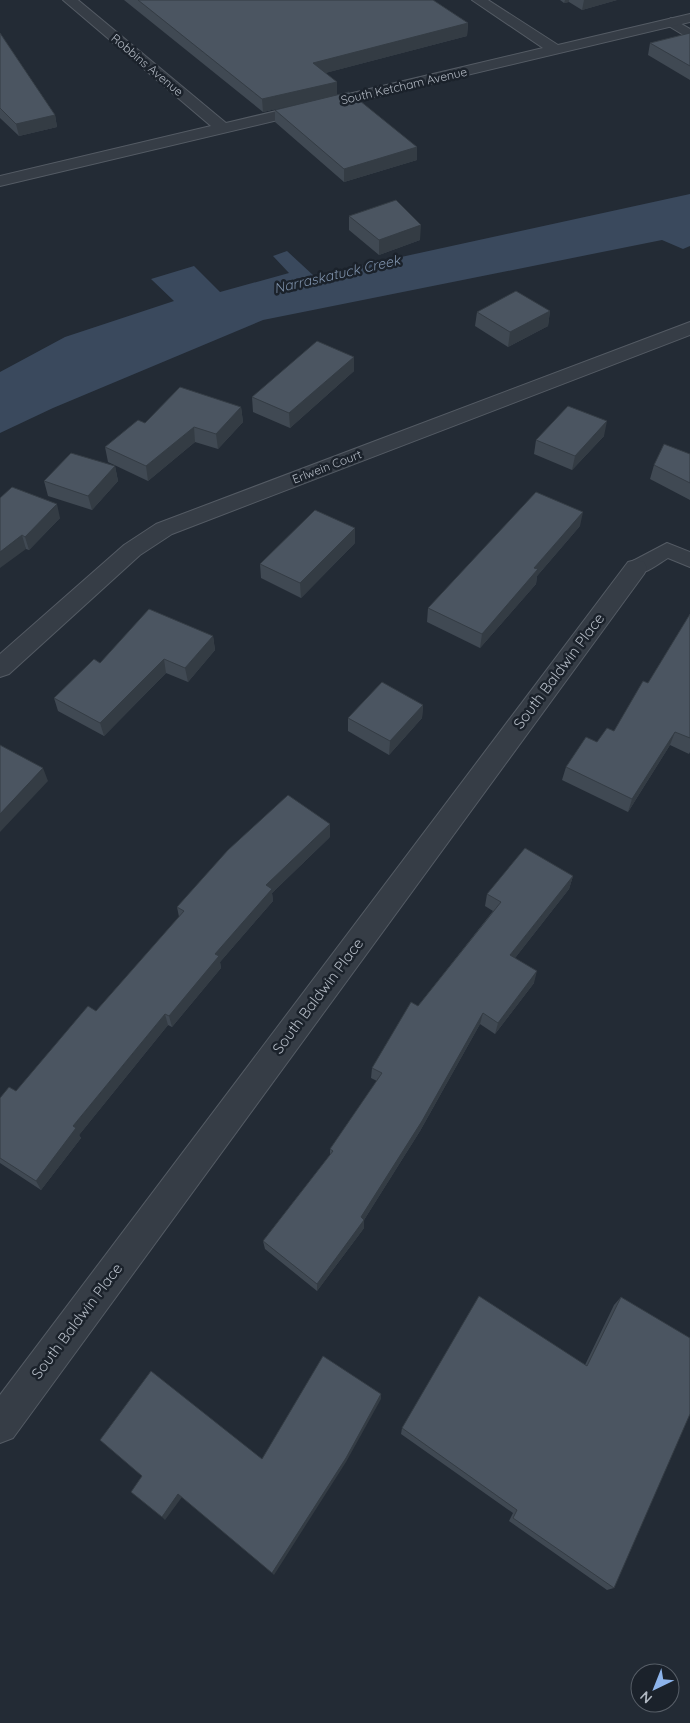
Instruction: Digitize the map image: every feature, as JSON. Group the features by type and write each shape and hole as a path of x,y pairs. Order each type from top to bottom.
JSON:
{"street":[{"name":"Robbins Avenue","path":"70,0 224,129"},
{"path":"479,0 556,50"},
{"name":"South Ketcham Avenue","path":"0,181 690,18"},
{"name":"Erlwein Court","path":"0,668 132,550 164,529 690,328"},
{"name":"South Baldwin Place","path":"0,1425 636,568"}],"lane":[{"path":"672,22 690,35"},
{"path":"636,568 667,550 690,560"}],"water":[{"name":"Narraskatuck Creek","path":"690,194 690,246 683,249 662,240 263,320 53,408 0,433 0,372 65,337 174,301 151,279 194,266 220,292 289,273 273,256 287,251 314,276"}],"building":[{"path":"138,0 433,0 468,23 313,63 337,82 262,99"},
{"path":"0,33 55,115 16,124 0,108"},
{"path":"690,33 690,66 650,43"},
{"path":"349,92 417,147 344,169 275,110"},
{"path":"396,200 421,225 379,240 349,216"},
{"path":"516,291 550,311 510,332 477,312"},
{"path":"317,341 354,357 289,413 252,397"},
{"path":"180,387 241,407 216,434 194,427 146,466 105,447 138,420 145,423"},
{"path":"568,406 607,421 575,456 536,440"},
{"path":"664,444 690,454 690,483 654,465"},
{"path":"71,453 115,466 88,496 44,481"},
{"path":"12,487 57,504 25,537 22,535 0,552 0,498"},
{"path":"536,492 583,512 534,568 538,569 482,634 428,608"},
{"path":"315,510 355,528 300,583 260,564"},
{"path":"149,609 213,636 185,668 164,659 100,723 54,698 94,659 100,663"},
{"path":"690,614 690,738 675,732 632,799 566,767 586,737 597,742 607,728 614,731 643,681 648,683"},
{"path":"382,682 423,705 390,741 348,718"},
{"path":"0,745 43,768 0,814"},
{"path":"288,795 330,824 266,885 272,889 215,954 219,956 169,1016 165,1014 73,1126 76,1128 36,1181 0,1158 0,1098 9,1087 16,1091 88,1006 96,1011 184,911 177,907 228,850"},
{"path":"525,848 573,876 510,955 537,971 498,1023 483,1013 422,1121 361,1217 364,1220 317,1284 263,1241 333,1151 330,1149 382,1073 372,1068 411,1002 418,1006 501,902 487,894"},
{"path":"479,1296 587,1366 621,1297 690,1338 690,1414 614,1588 513,1518 517,1510 402,1428"},
{"path":"323,1356 381,1394 346,1458 272,1573 178,1494 162,1517 131,1492 142,1476 100,1440 151,1371 262,1459"}]}
